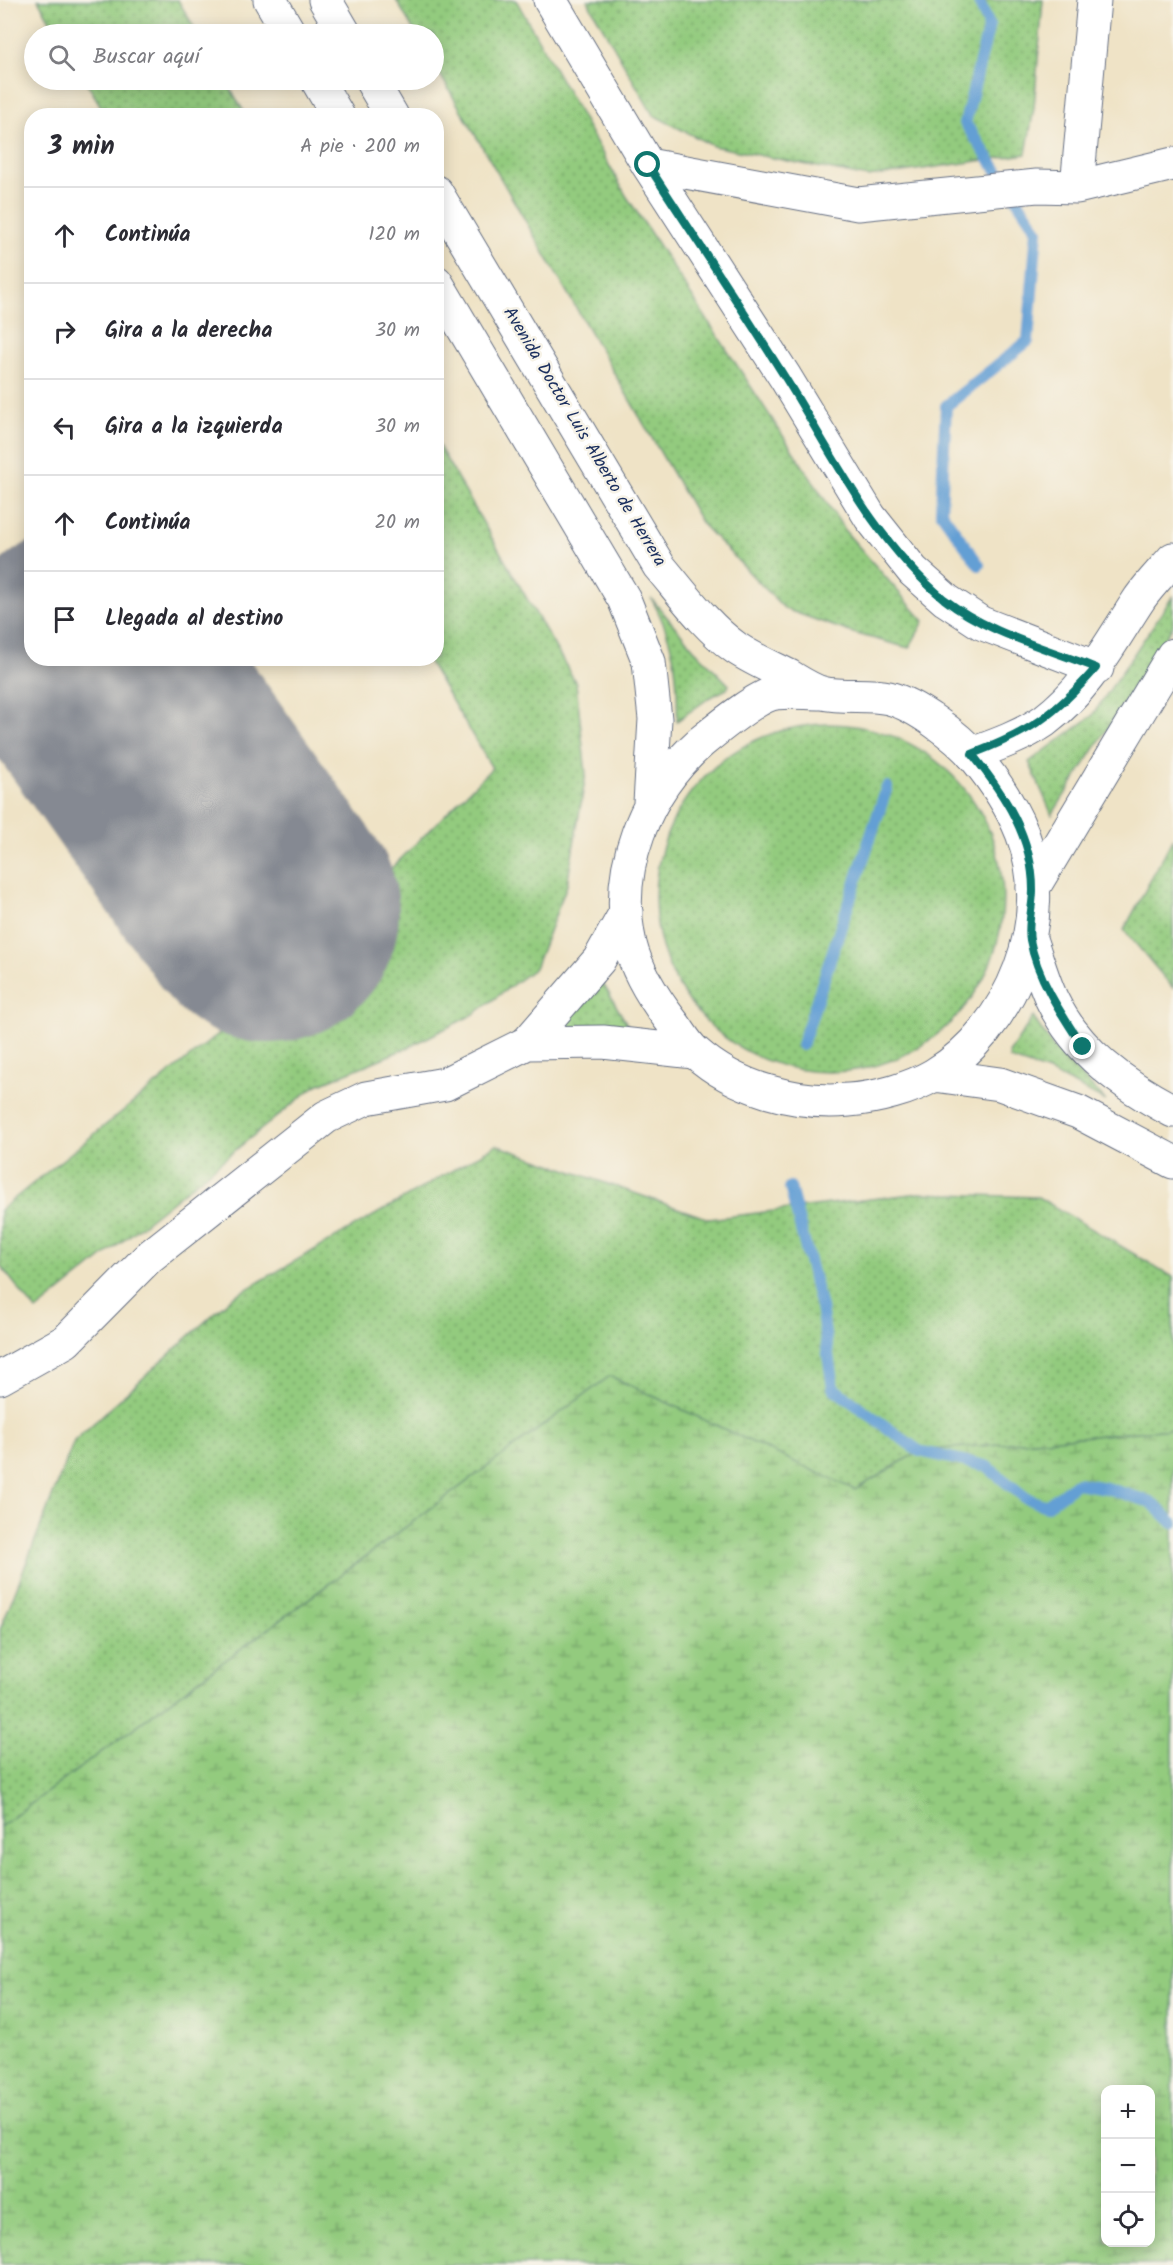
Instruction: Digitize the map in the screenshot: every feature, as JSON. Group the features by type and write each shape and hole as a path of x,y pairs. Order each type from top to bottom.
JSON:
{"main road":[{"path":"270,0 284,24"},
{"path":"325,0 339,24"},
{"path":"550,0 648,165 785,378 870,517 913,571 946,600 981,623 1096,668"},
{"path":"1077,187 1094,0"},
{"path":"323,90 333,108"},
{"path":"377,90 387,108"},
{"path":"648,165 858,204 1037,186 1077,187 1173,164"},
{"name":"Avenida Doctor Luis Alberto de Herrera","path":"444,205 659,566 692,605 734,647 821,693"},
{"path":"444,295 624,599 649,662 655,719 650,803"},
{"path":"972,754 1011,739 1042,722 1066,702 1096,668 1142,596 1173,559"},
{"path":"1033,888 1173,655"},
{"path":"772,693 821,693 891,698 938,723 972,754 1003,793 1023,836 1033,888 1030,939 1014,984 997,1014 974,1041 934,1075 893,1092 849,1100 802,1100 771,1093 730,1075 694,1052 654,998 631,947 626,912 627,877 634,843 650,803 684,758 721,726 772,693"},
{"path":"0,1378 66,1341 149,1257 326,1117 366,1098 444,1084 527,1043 599,960 626,912"},
{"path":"1030,939 1052,1001 1083,1047 1116,1077 1173,1111"},
{"path":"527,1043 603,1042 694,1052"},
{"path":"934,1075 1000,1084 1078,1112 1173,1162"}],"green space":[{"path":"38,0 178,0 192,24 52,24"},
{"path":"396,0 516,0 627,197 846,532 924,621 909,648 853,633 785,609 702,524 444,81 444,24 410,24"},
{"path":"587,0 1043,0 1034,108 1026,154 868,177 713,146 653,115"},
{"path":"91,90 231,90 242,108 102,108"},
{"path":"444,455 576,683 586,774 567,885 535,968 474,1014 407,1048 315,1086 36,1311 0,1265 0,1210 253,1006 492,768 431,666 444,666"},
{"path":"1173,596 1173,626 1052,815 1029,762 1092,716"},
{"path":"651,598 694,649 729,685 727,689 709,698 677,721 676,673 670,643"},
{"path":"829,724 863,728 895,738 925,754 952,775 973,802 989,832 999,864 1003,898 999,932 989,964 973,994 952,1021 925,1042 895,1058 863,1068 829,1072 795,1068 763,1058 733,1042 706,1021 685,994 669,964 659,932 655,898 659,864 669,832 685,802 706,775 733,754 763,738 795,728"},
{"path":"1173,838 1173,988 1124,930"},
{"path":"602,982 633,1034 560,1027"},
{"path":"1033,1017 1053,1047 1106,1101 1051,1073 1010,1059 1009,1053"},
{"path":"496,1145 709,1219 919,1193 1038,1197 1173,1277 1173,1429 919,1451 855,1491 610,1376 0,1827 0,1630 74,1441 231,1298"},
{"path":"610,1376 855,1490 919,1451 1173,1429 1173,2265 0,2265 0,1827"}],"waterway":[{"path":"978,0 989,25 965,123 1037,230 1028,341 946,406 941,512 979,565"},
{"path":"802,1045 887,787"},
{"path":"790,1187 821,1307 833,1388 919,1451 986,1466 1026,1498 1046,1506 1077,1483 1106,1488 1151,1502 1173,1523"}],"runway":[{"path":"94,666 268,912"}],"route":[{"path":"648,165 785,378 870,517 913,571 946,600 981,623 1096,668 1066,702 1042,722 1011,739 972,754 1003,793 1023,836 1033,888 1030,939 1052,1001 1083,1047"}]}
